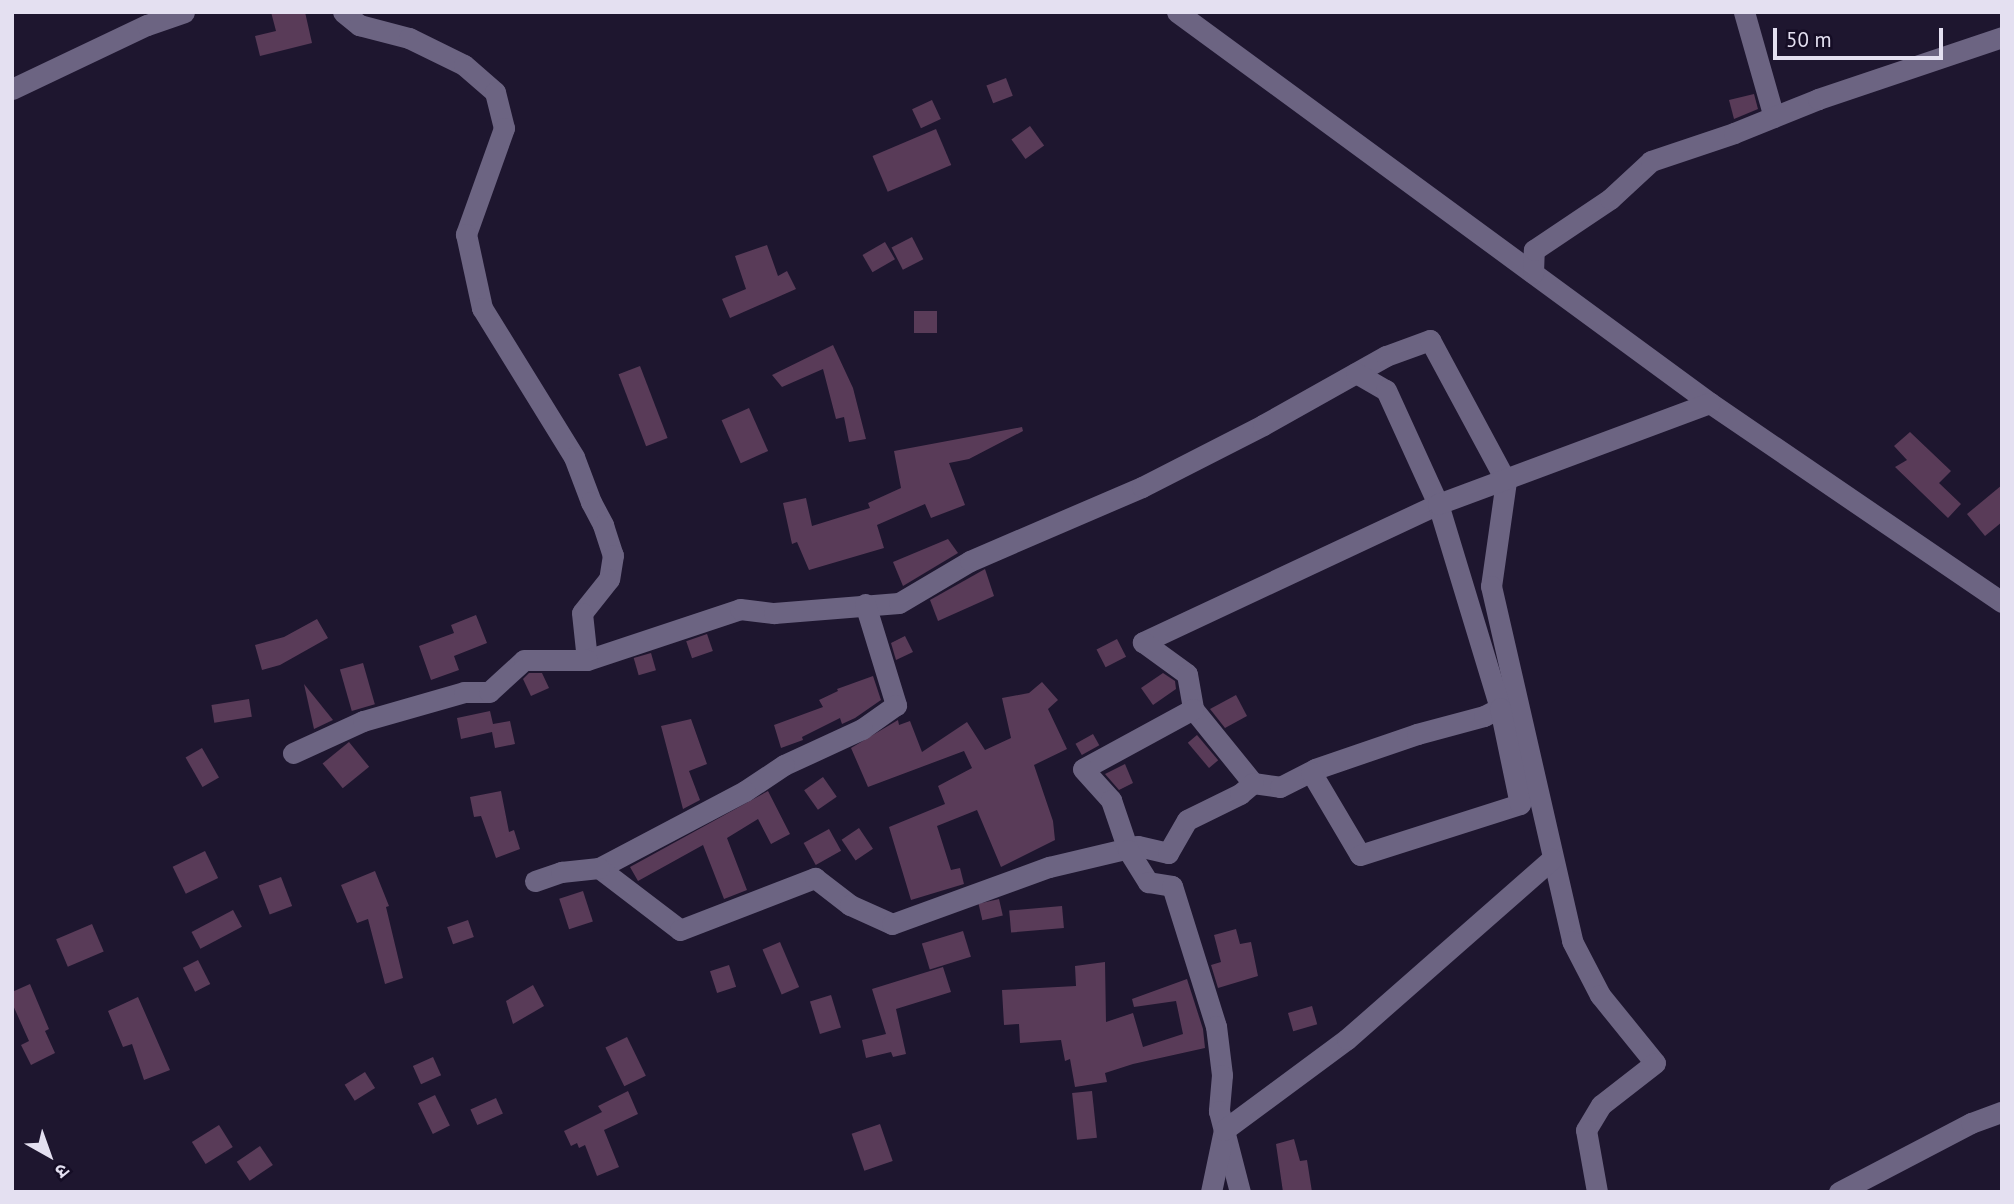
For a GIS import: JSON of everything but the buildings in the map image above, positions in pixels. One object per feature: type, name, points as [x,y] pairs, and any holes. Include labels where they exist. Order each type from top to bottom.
[{"type":"street","points":[[12,89],[147,25],[184,12]]},
{"type":"street","points":[[343,12],[359,25],[409,38],[464,65],[495,92],[504,128],[466,234],[481,308],[574,457],[591,502],[603,524],[613,555],[609,579],[582,613],[587,660]]},
{"type":"street","points":[[1177,12],[1710,403],[2002,602]]},
{"type":"street","points":[[1744,12],[1774,117]]},
{"type":"street","points":[[1534,274],[1534,250],[1610,199],[1651,161],[1818,99],[2002,37]]},
{"type":"street","points":[[293,753],[363,721],[464,692],[489,692],[524,660],[587,660],[740,609],[774,613],[899,603],[970,561],[1142,487],[1386,356],[1430,340],[1506,481],[1491,586],[1572,941],[1600,995],[1656,1063],[1601,1105],[1586,1130],[1597,1192]]},
{"type":"street","points":[[1311,772],[1360,855],[1520,804],[1500,708],[1438,504],[1386,390],[1356,373]]},
{"type":"street","points":[[1500,708],[1484,716],[1418,733],[1311,772],[1280,787],[1253,783],[1193,709],[1187,674],[1143,642],[1438,504],[1506,481],[1710,403]]},
{"type":"street","points":[[536,881],[561,872],[599,868],[745,791],[784,765],[862,729],[897,705],[864,604]]},
{"type":"street","points":[[1193,709],[1083,769],[1111,800],[1128,850],[1148,882],[1172,886],[1216,1026],[1222,1075],[1219,1111],[1240,1192]]},
{"type":"street","points":[[599,868],[680,930],[815,878],[850,905],[892,924],[1049,867],[1138,846],[1168,853],[1187,820],[1240,794],[1253,783]]},
{"type":"street","points":[[1211,1192],[1224,1130],[1347,1039],[1552,859]]},
{"type":"street","points":[[1839,1192],[1971,1123],[2002,1112]]}]
